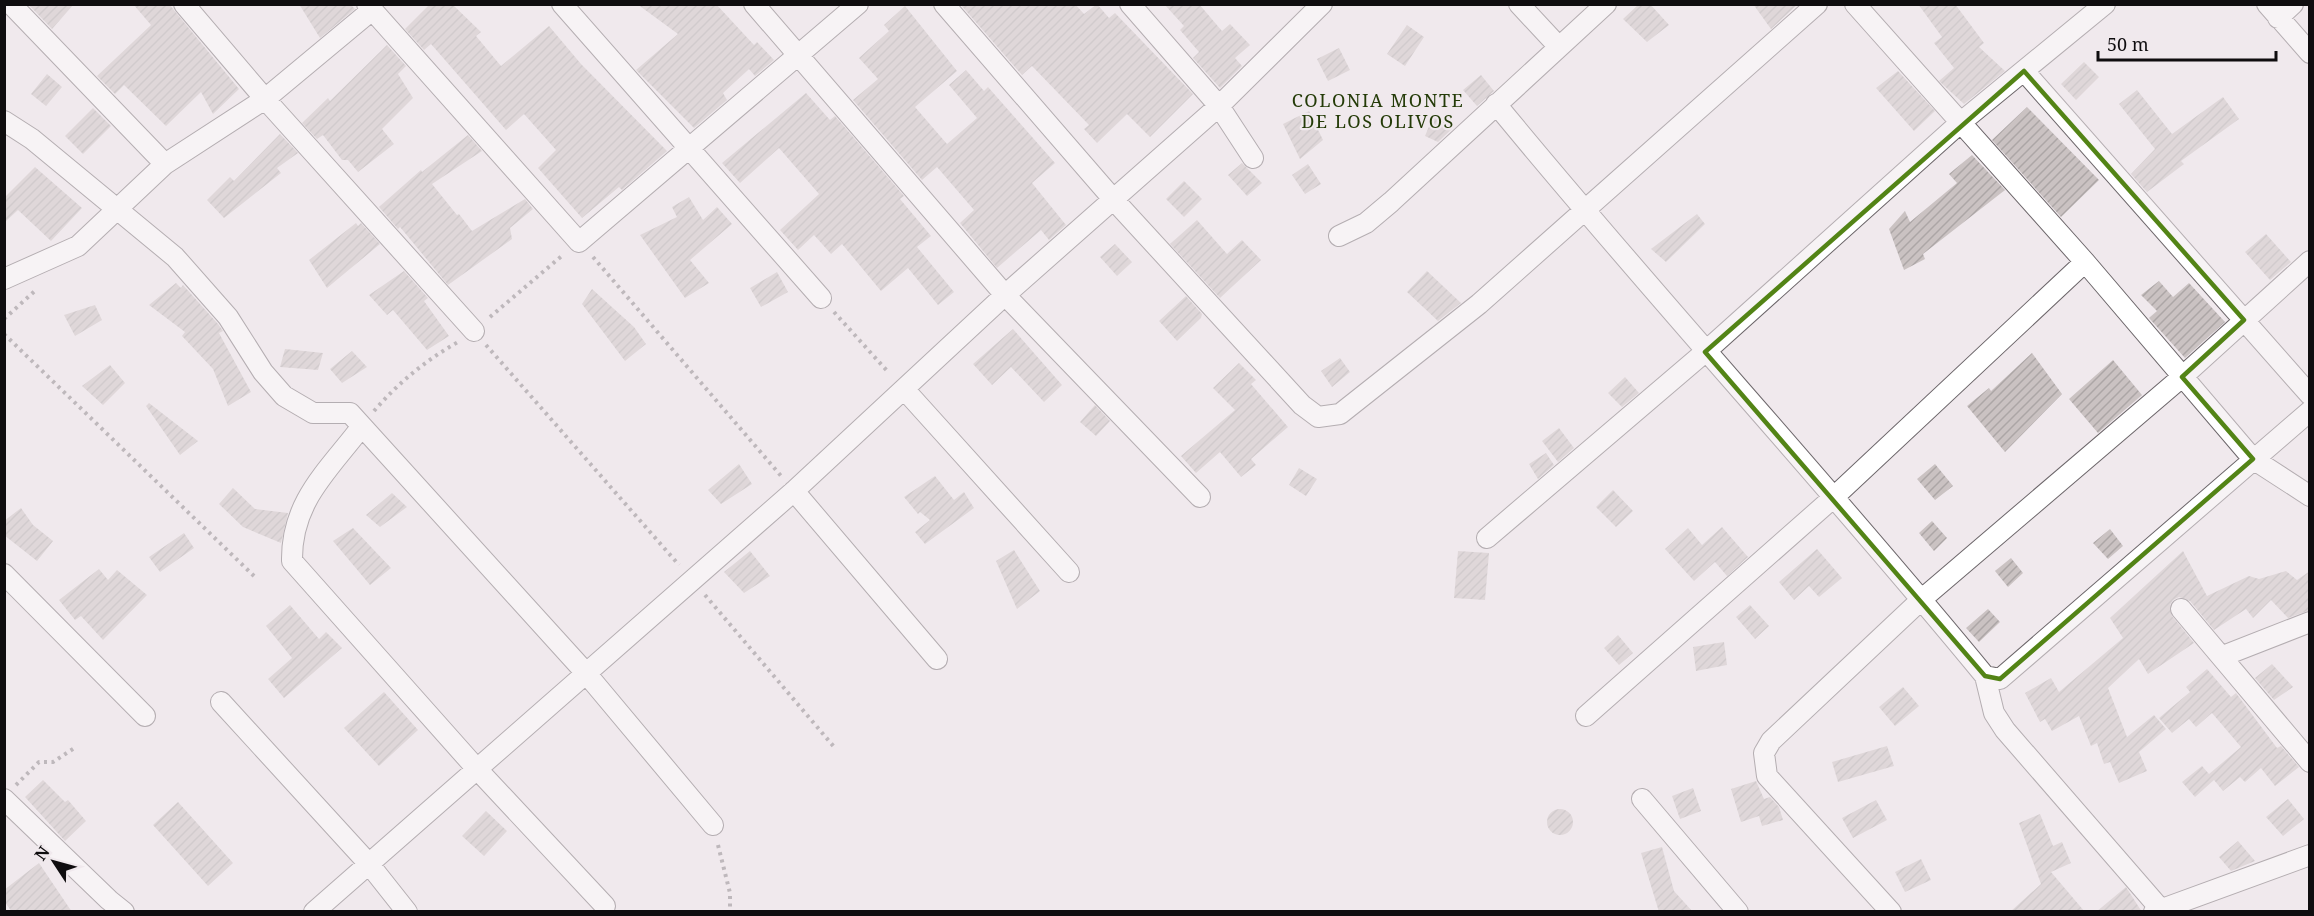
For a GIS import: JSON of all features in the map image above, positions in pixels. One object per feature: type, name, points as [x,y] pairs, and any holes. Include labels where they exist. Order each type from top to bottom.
[{"type":"street","points":[[11,4],[165,164]]},
{"type":"street","points":[[184,4],[265,99],[474,331]]},
{"type":"street","points":[[562,4],[687,149],[821,298]]},
{"type":"street","points":[[754,4],[1005,296],[1200,497]]},
{"type":"street","points":[[4,279],[78,246],[165,164],[265,99],[369,7],[579,242],[858,4]]},
{"type":"street","points":[[944,4],[1113,199],[1302,405],[1318,417],[1340,414],[1479,304],[1817,4]]},
{"type":"street","points":[[1130,4],[1219,106],[1254,158]]},
{"type":"street","points":[[314,912],[691,578],[794,490],[1005,296],[1219,106],[1322,4]]},
{"type":"street","points":[[1519,4],[1559,47]]},
{"type":"street","points":[[1339,236],[1366,223],[1606,4]]},
{"type":"street","points":[[1855,4],[2085,261],[2253,459],[2310,496]]},
{"type":"street","points":[[1487,538],[1705,352],[1960,123],[2105,4]]},
{"type":"street","points":[[2293,4],[2272,11],[2310,52]]},
{"type":"street","points":[[2024,71],[2310,395]]},
{"type":"street","points":[[1496,104],[1584,212],[1922,599],[1985,676],[1994,713],[2005,730],[2159,911],[2310,855]]},
{"type":"street","points":[[4,121],[32,139],[115,210],[147,232],[228,317],[263,372],[284,396],[313,413],[350,413],[585,672],[712,825]]},
{"type":"street","points":[[1586,716],[1834,497],[2085,261]]},
{"type":"street","points":[[1891,912],[1767,776],[1764,753],[1771,741],[1922,599],[2182,377],[2310,261]]},
{"type":"street","points":[[904,389],[1069,572]]},
{"type":"street","points":[[1985,676],[2000,678],[2310,411]]},
{"type":"street","points":[[362,426],[312,487],[295,524],[292,561],[476,768],[605,906]]},
{"type":"street","points":[[794,490],[937,659]]},
{"type":"street","points":[[4,574],[146,716]]},
{"type":"street","points":[[2181,609],[2223,656],[2310,762]]},
{"type":"street","points":[[2223,656],[2310,622]]},
{"type":"street","points":[[221,702],[369,864],[407,912]]},
{"type":"street","points":[[5,799],[124,912]]},
{"type":"street","points":[[1642,799],[1738,912]]},
{"type":"path","points":[[362,426],[406,378],[437,353],[474,331],[579,242],[794,490]]},
{"type":"path","points":[[821,298],[904,389]]},
{"type":"path","points":[[474,331],[691,578],[834,748]]},
{"type":"path","points":[[4,334],[255,577]]},
{"type":"path","points":[[5,799],[31,767],[39,762],[53,762],[76,747]]},
{"type":"path","points":[[712,825],[730,893],[730,912]]},
{"type":"highlighted area","points":[[2024,71],[2244,320],[2182,377],[2253,459],[2000,679],[1985,676],[1705,352]]},
{"type":"building","points":[[28,4],[74,4],[52,29]]},
{"type":"building","points":[[133,4],[169,4],[239,89],[213,114],[201,92],[166,126],[124,85],[115,94],[97,76],[151,25]]},
{"type":"building","points":[[299,4],[350,4],[355,9],[320,38]]},
{"type":"building","points":[[430,4],[452,4],[481,32],[476,36],[501,66],[549,26],[581,64],[667,151],[622,190],[619,187],[582,218],[538,168],[556,150],[524,114],[506,130],[431,44],[424,50],[405,29]]},
{"type":"building","points":[[637,4],[716,4],[754,45],[757,42],[774,60],[755,76],[749,69],[723,93],[727,100],[694,128],[636,70],[678,34]]},
{"type":"building","points":[[960,4],[1075,4],[1084,14],[1097,4],[1109,18],[1115,13],[1193,94],[1150,137],[1127,114],[1097,143],[1084,129],[1089,125],[1032,66],[1022,75]]},
{"type":"building","points":[[1164,4],[1199,4],[1222,31],[1230,24],[1250,45],[1235,58],[1242,66],[1220,88],[1193,58],[1199,52],[1180,30],[1184,26]]},
{"type":"building","points":[[1639,4],[1650,4],[1669,25],[1647,42],[1623,19]]},
{"type":"building","points":[[1753,4],[1798,4],[1771,29]]},
{"type":"building","points":[[1918,4],[1955,4],[1984,43],[1979,47],[2005,71],[1964,104],[1939,81],[1954,68],[1934,43],[1942,37]]},
{"type":"building","points":[[905,6],[957,71],[915,107],[947,144],[977,118],[949,85],[966,70],[984,91],[988,87],[1055,163],[1032,183],[1066,225],[1049,240],[1041,230],[997,268],[960,223],[974,210],[937,167],[922,180],[853,100],[878,79],[859,58],[889,31],[884,25]]},
{"type":"building","points":[[1407,25],[1424,37],[1405,66],[1387,54]]},
{"type":"building","points":[[387,45],[406,66],[398,74],[413,98],[382,129],[394,144],[358,172],[348,160],[342,160],[323,135],[317,139],[302,123],[328,98],[330,101]]},
{"type":"building","points":[[1339,48],[1350,70],[1328,81],[1317,59]]},
{"type":"building","points":[[2084,62],[2099,77],[2076,100],[2061,84]]},
{"type":"building","points":[[1898,71],[1935,111],[1914,131],[1876,88]]},
{"type":"building","points":[[47,74],[62,87],[46,106],[31,94]]},
{"type":"building","points":[[1481,75],[1494,91],[1477,106],[1463,90]]},
{"type":"building","points":[[2137,90],[2172,134],[2223,97],[2239,119],[2181,161],[2184,164],[2147,192],[2131,174],[2155,149],[2119,104]]},
{"type":"building","points":[[806,93],[830,120],[835,116],[904,196],[900,199],[931,236],[917,247],[954,292],[938,305],[908,268],[881,291],[842,244],[831,254],[814,235],[798,250],[780,230],[819,194],[779,148],[740,183],[722,163]]},
{"type":"building","points":[[2027,107],[2099,180],[2061,217],[1992,140]]},
{"type":"building","points":[[93,108],[111,126],[83,154],[65,136]]},
{"type":"building","points":[[1309,111],[1323,140],[1300,159],[1283,124]]},
{"type":"building","points":[[1433,117],[1454,127],[1438,142],[1425,136]]},
{"type":"building","points":[[280,134],[298,153],[277,168],[281,173],[224,218],[207,200],[230,177],[234,181]]},
{"type":"building","points":[[468,135],[482,151],[432,184],[457,215],[459,214],[472,231],[525,199],[533,209],[510,228],[512,239],[448,285],[400,227],[398,229],[379,207],[421,170],[422,172]]},
{"type":"building","points":[[1972,155],[2005,190],[1923,254],[1925,259],[1904,270],[1889,229],[1905,211],[1910,222],[1957,183],[1949,174]]},
{"type":"building","points":[[1242,163],[1262,183],[1247,196],[1228,175]]},
{"type":"building","points":[[1308,164],[1321,184],[1305,194],[1292,175]]},
{"type":"building","points":[[35,167],[82,208],[51,241],[18,210],[4,223],[4,198]]},
{"type":"building","points":[[1184,181],[1202,199],[1184,217],[1166,199]]},
{"type":"building","points":[[689,197],[703,220],[717,207],[732,224],[690,260],[709,283],[685,298],[640,235],[677,217],[672,207]]},
{"type":"building","points":[[1697,214],[1705,224],[1666,262],[1651,249]]},
{"type":"building","points":[[1197,220],[1227,254],[1242,240],[1261,260],[1220,298],[1170,244]]},
{"type":"building","points":[[356,223],[358,226],[361,223],[380,244],[327,288],[309,260]]},
{"type":"building","points":[[2266,234],[2291,262],[2270,280],[2245,252]]},
{"type":"building","points":[[1115,244],[1132,262],[1117,276],[1100,257]]},
{"type":"building","points":[[404,271],[428,298],[424,301],[449,336],[427,350],[393,310],[387,315],[369,295]]},
{"type":"building","points":[[1427,271],[1461,303],[1438,321],[1407,292]]},
{"type":"building","points":[[777,272],[788,292],[761,307],[750,288]]},
{"type":"building","points":[[2159,281],[2173,297],[2189,283],[2225,322],[2185,358],[2149,318],[2157,311],[2141,295]]},
{"type":"building","points":[[176,283],[181,288],[183,285],[223,331],[219,333],[251,392],[228,406],[213,369],[182,336],[185,332],[149,305]]},
{"type":"building","points":[[592,289],[634,327],[646,344],[625,361],[582,304]]},
{"type":"building","points":[[1186,296],[1202,314],[1201,318],[1177,341],[1159,321]]},
{"type":"building","points":[[95,305],[102,320],[75,336],[64,315]]},
{"type":"building","points":[[1013,329],[1062,385],[1044,402],[1011,367],[992,385],[973,364]]},
{"type":"building","points":[[285,349],[323,353],[318,370],[280,367]]},
{"type":"building","points":[[352,351],[367,367],[342,383],[330,369]]},
{"type":"building","points":[[2032,353],[2062,394],[2005,452],[1967,406],[1989,388],[1991,391]]},
{"type":"building","points":[[1340,358],[1350,372],[1332,387],[1321,371]]},
{"type":"building","points":[[2113,360],[2142,395],[2098,433],[2069,399]]},
{"type":"building","points":[[1239,363],[1256,380],[1251,384],[1288,427],[1251,459],[1256,465],[1241,477],[1220,452],[1196,473],[1181,456],[1235,410],[1213,388]]},
{"type":"building","points":[[110,365],[125,383],[103,405],[82,386]]},
{"type":"building","points":[[1625,377],[1639,393],[1622,407],[1608,393]]},
{"type":"building","points":[[149,403],[198,441],[180,455],[146,406]]},
{"type":"building","points":[[1095,405],[1110,421],[1096,436],[1080,422]]},
{"type":"building","points":[[1559,428],[1574,448],[1558,462],[1542,441]]},
{"type":"building","points":[[1546,453],[1554,465],[1538,479],[1529,464]]},
{"type":"building","points":[[739,464],[752,484],[721,504],[708,490]]},
{"type":"building","points":[[1935,464],[1953,486],[1935,500],[1917,479]]},
{"type":"building","points":[[1299,468],[1317,479],[1306,496],[1289,485]]},
{"type":"building","points":[[935,476],[954,500],[964,492],[974,508],[925,544],[915,532],[930,520],[920,512],[918,514],[904,497]]},
{"type":"building","points":[[233,488],[255,509],[288,513],[281,543],[243,527],[219,504]]},
{"type":"building","points":[[1613,490],[1633,511],[1616,527],[1596,507]]},
{"type":"building","points":[[392,493],[407,507],[380,527],[366,515]]},
{"type":"building","points":[[21,508],[33,525],[53,541],[37,561],[4,535],[4,521]]},
{"type":"building","points":[[1932,521],[1947,538],[1934,551],[1919,533]]},
{"type":"building","points":[[1722,527],[1748,557],[1727,576],[1715,562],[1694,581],[1665,549],[1688,528],[1702,545]]},
{"type":"building","points":[[353,528],[391,568],[370,585],[333,541]]},
{"type":"building","points":[[2110,529],[2123,546],[2108,559],[2093,543]]},
{"type":"building","points":[[184,533],[194,548],[160,572],[149,557]]},
{"type":"building","points":[[1817,549],[1842,578],[1819,597],[1809,586],[1794,600],[1779,582]]},
{"type":"building","points":[[1014,550],[1040,591],[1017,609],[996,561]]},
{"type":"building","points":[[750,551],[770,576],[744,593],[724,572]]},
{"type":"building","points":[[1458,551],[1489,553],[1485,600],[1454,598]]},
{"type":"building","points":[[2183,551],[2207,596],[2249,576],[2259,579],[2286,571],[2297,580],[2310,571],[2310,610],[2288,618],[2271,600],[2253,618],[2246,609],[2214,630],[2190,601],[2179,597],[2173,600],[2170,605],[2172,616],[2194,643],[2148,674],[2139,659],[2108,688],[2127,737],[2154,715],[2166,729],[2139,752],[2147,771],[2119,783],[2110,762],[2104,764],[2097,743],[2091,746],[2079,716],[2052,731],[2045,719],[2040,722],[2025,693],[2051,678],[2059,692],[2123,638],[2110,618]]},
{"type":"building","points":[[2011,558],[2023,573],[2008,587],[1995,571]]},
{"type":"building","points":[[99,569],[108,580],[117,570],[147,595],[103,640],[81,616],[75,620],[59,600]]},
{"type":"building","points":[[290,605],[319,639],[326,632],[342,648],[284,698],[268,679],[292,658],[266,626]]},
{"type":"building","points":[[1750,605],[1769,626],[1755,639],[1736,617]]},
{"type":"building","points":[[1988,609],[2000,622],[1979,642],[1966,628]]},
{"type":"building","points":[[1618,635],[1633,653],[1619,665],[1604,648]]},
{"type":"building","points":[[1724,642],[1727,665],[1696,671],[1693,647]]},
{"type":"building","points":[[2272,664],[2293,687],[2274,700],[2255,678]]},
{"type":"building","points":[[2207,669],[2231,697],[2236,693],[2277,748],[2281,746],[2299,767],[2275,786],[2261,768],[2245,782],[2240,777],[2223,791],[2214,780],[2195,797],[2182,782],[2202,766],[2209,774],[2241,747],[2212,713],[2196,727],[2189,719],[2172,733],[2159,718],[2190,692],[2186,687]]},
{"type":"building","points":[[1903,687],[1919,706],[1895,726],[1879,707]]},
{"type":"building","points":[[384,692],[418,730],[379,766],[344,728]]},
{"type":"building","points":[[1887,746],[1894,766],[1838,782],[1832,762]]},
{"type":"building","points":[[43,780],[65,802],[68,800],[86,821],[65,841],[25,797]]},
{"type":"building","points":[[1756,781],[1764,799],[1770,797],[1779,807],[1783,820],[1762,826],[1759,816],[1741,822],[1731,789]]},
{"type":"building","points":[[1693,788],[1701,811],[1680,819],[1672,796]]},
{"type":"building","points":[[2288,799],[2304,819],[2283,836],[2266,817]]},
{"type":"building","points":[[1876,800],[1887,820],[1853,838],[1842,818]]},
{"type":"building","points":[[178,802],[233,863],[208,886],[153,825]]},
{"type":"building","points":[[1560,809],[1569,813],[1573,822],[1569,831],[1560,835],[1551,831],[1547,822],[1551,813]]},
{"type":"building","points":[[486,811],[507,831],[484,856],[462,836]]},
{"type":"building","points":[[2040,814],[2053,846],[2062,842],[2071,863],[2051,872],[2085,912],[2010,912],[2041,884],[2019,823]]},
{"type":"building","points":[[2238,841],[2255,861],[2231,871],[2219,857]]},
{"type":"building","points":[[1662,847],[1674,891],[1693,912],[1659,912],[1641,853]]},
{"type":"building","points":[[1921,859],[1931,880],[1905,892],[1895,872]]},
{"type":"building","points":[[39,863],[72,912],[12,912],[4,901],[4,890]]},
{"type":"building","points":[[2126,887],[2142,912],[2096,912]]},
{"type":"district","name":"COLONIA MONTE DE LOS OLIVOS","points":[[1378,110]]}]
